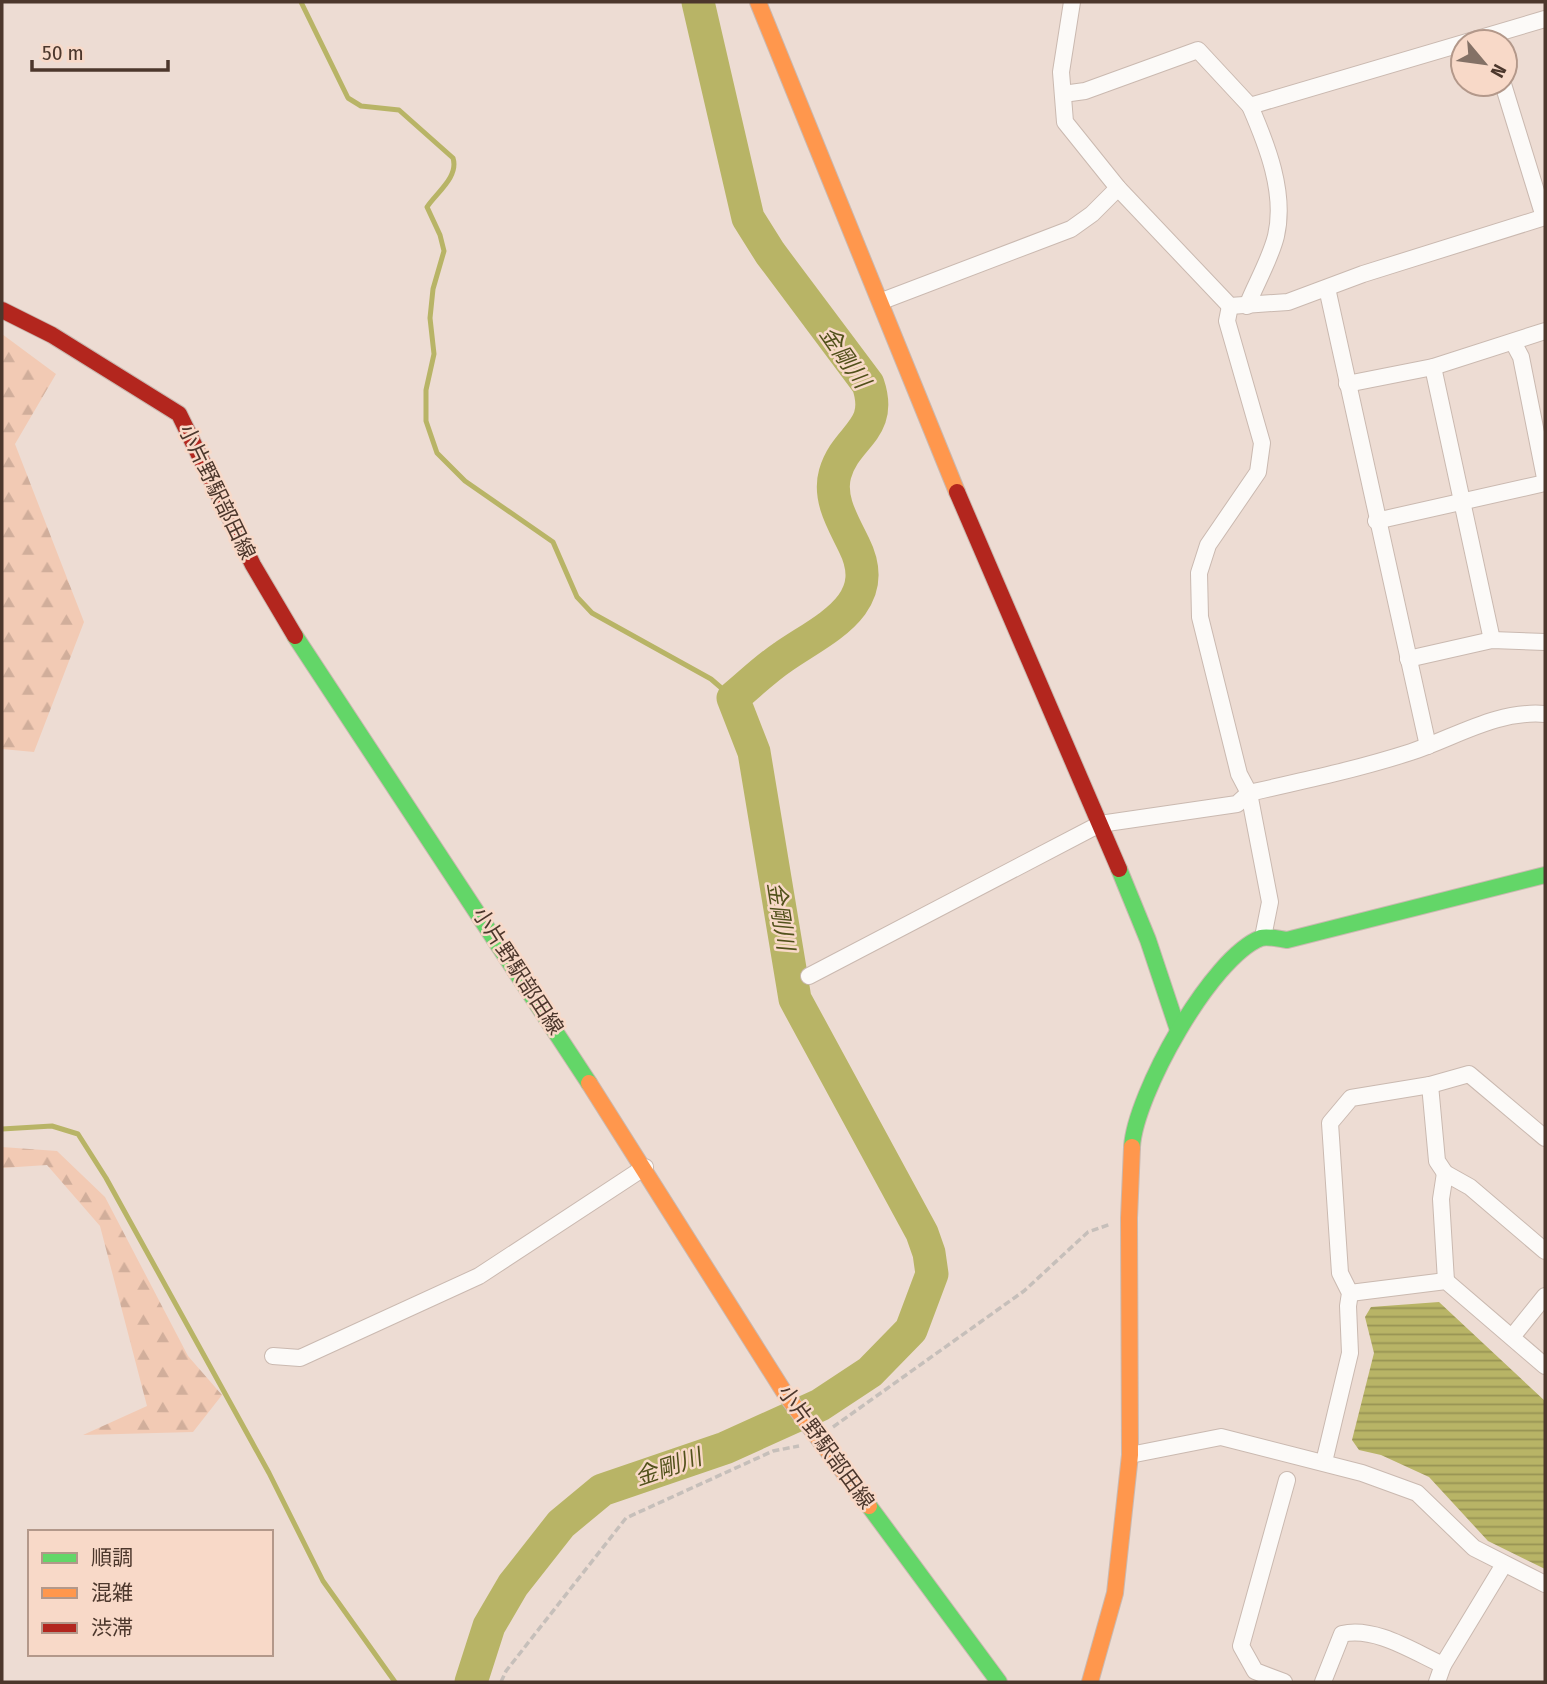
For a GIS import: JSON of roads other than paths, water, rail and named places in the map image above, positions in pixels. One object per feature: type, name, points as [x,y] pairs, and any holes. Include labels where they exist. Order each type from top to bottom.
[{"type":"street","points":[[758,2],[982,554],[1148,940],[1178,1030]]},
{"type":"street","points":[[1072,2],[1061,72],[1065,122],[1118,188],[1230,306],[1288,302],[1545,217],[1507,98]]},
{"type":"street","points":[[1250,106],[1545,19]]},
{"type":"street","points":[[1063,94],[1085,91],[1198,50],[1250,106],[1263,136],[1278,205],[1275,237],[1247,306]]},
{"type":"street","points":[[881,301],[1071,229],[1092,214],[1118,188]]},
{"type":"street","points":[[1327,288],[1376,521],[1428,746]]},
{"type":"street","points":[[1230,306],[1227,321],[1262,443],[1258,472],[1208,545],[1199,573],[1200,617],[1239,774],[1249,793],[1270,902],[1263,937]]},
{"type":"street","name":"小片野駅部田線","points":[[2,310],[52,335],[179,414],[253,565],[293,631],[416,814],[645,1167],[786,1395],[999,1682]]},
{"type":"street","points":[[1347,384],[1433,367],[1545,331]]},
{"type":"street","points":[[1513,342],[1521,357],[1545,478]]},
{"type":"street","points":[[1433,367],[1492,640]]},
{"type":"street","points":[[1376,521],[1545,483]]},
{"type":"street","points":[[1408,659],[1492,640],[1545,642]]},
{"type":"street","points":[[809,976],[1100,824],[1237,804],[1249,793],[1317,778],[1428,746],[1486,722],[1528,712],[1545,714]]},
{"type":"street","points":[[1090,1682],[1115,1593],[1130,1455],[1129,1218],[1133,1137],[1149,1086],[1178,1030],[1237,952],[1263,937],[1287,940],[1545,876]]},
{"type":"street","points":[[1324,1462],[1350,1353],[1350,1293],[1340,1273],[1330,1124],[1351,1098],[1430,1085],[1469,1074],[1545,1138]]},
{"type":"street","points":[[1430,1085],[1437,1161],[1445,1173],[1470,1187],[1545,1251]]},
{"type":"street","points":[[273,1356],[300,1358],[479,1276],[645,1167]]},
{"type":"street","points":[[1445,1173],[1441,1199],[1446,1281],[1545,1366]]},
{"type":"street","points":[[1350,1293],[1446,1281]]},
{"type":"street","points":[[1512,1337],[1545,1296]]},
{"type":"street","points":[[1130,1455],[1221,1437],[1324,1462],[1417,1493],[1474,1548],[1503,1566],[1545,1584]]},
{"type":"street","points":[[1284,1682],[1255,1671],[1241,1646],[1287,1480]]},
{"type":"street","points":[[1437,1682],[1443,1665],[1503,1566]]},
{"type":"street","points":[[1323,1682],[1342,1634],[1356,1631],[1392,1642],[1443,1665]]},
{"type":"waterway","points":[[301,2],[348,98],[361,106],[399,110],[453,158],[450,178],[427,207],[444,251],[433,289],[430,318],[434,354],[426,390],[426,421],[437,453],[465,481],[553,542],[577,597],[592,613],[711,679],[733,698]]},
{"type":"waterway","name":"金剛川","points":[[471,1682],[489,1626],[513,1585],[561,1524],[602,1490],[725,1448],[820,1405],[870,1372],[911,1330],[932,1274],[922,1233],[795,999],[754,752],[733,698],[776,662],[831,625],[845,613],[855,599],[861,584],[861,566],[838,511],[833,483],[840,461],[867,423],[872,400],[868,384],[770,253],[748,218],[698,2]]},
{"type":"waterway","points":[[2,1129],[52,1126],[78,1134],[106,1178],[269,1473],[323,1581],[395,1682]]}]
